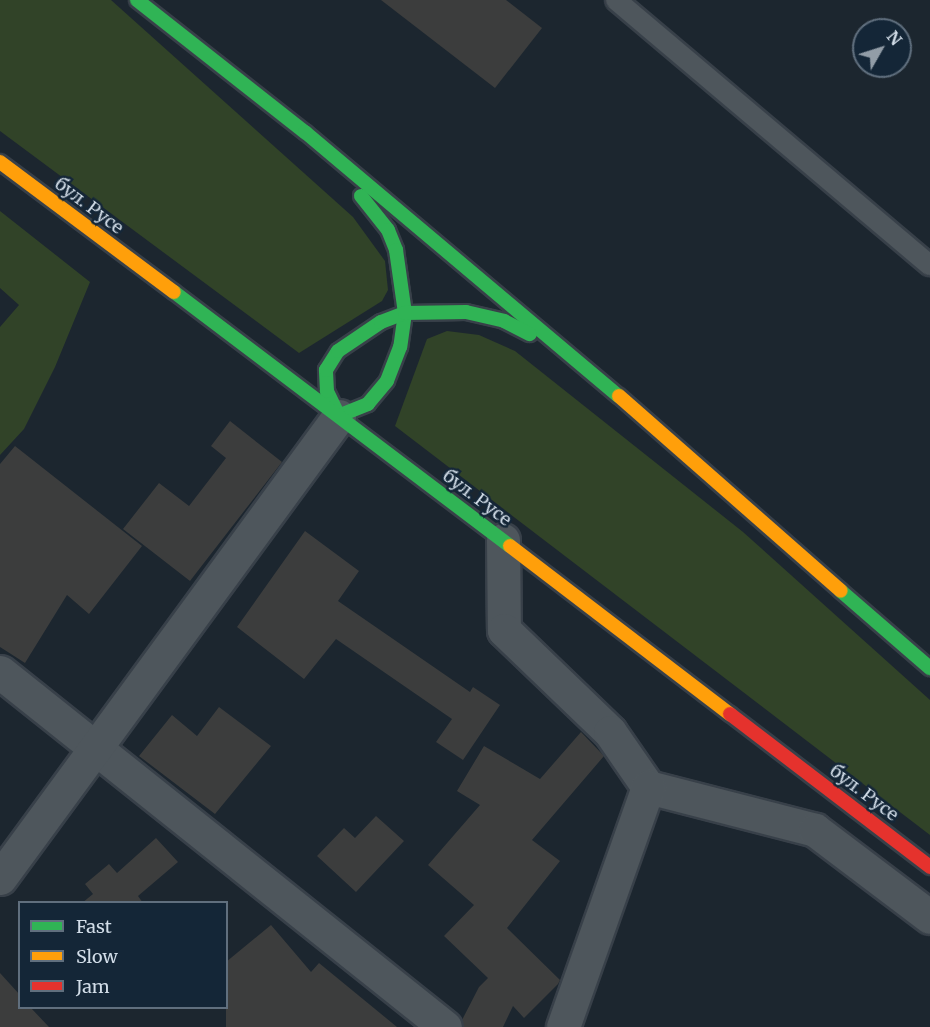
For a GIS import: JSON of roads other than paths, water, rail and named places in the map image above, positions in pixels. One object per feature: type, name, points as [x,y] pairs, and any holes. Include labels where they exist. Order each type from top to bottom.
[{"type":"main road","points":[[137,0],[305,132],[604,382],[930,668]]},
{"type":"main road","points":[[305,132],[388,230],[400,267],[405,313],[400,347],[387,381],[368,404],[339,416],[331,403],[325,381],[330,361],[360,334],[381,322],[405,313],[466,312],[504,321],[520,328],[604,382]]},
{"type":"main road","name":"бул. Русе","points":[[0,162],[503,540],[930,867]]},
{"type":"street","points":[[0,879],[97,750],[339,416]]},
{"type":"street","points":[[503,540],[504,630],[610,732],[648,786],[815,830],[930,917]]},
{"type":"street","points":[[0,672],[445,1027]]},
{"type":"street","points":[[563,1027],[648,786]]},
{"type":"lane","points":[[616,0],[930,265]]}]
